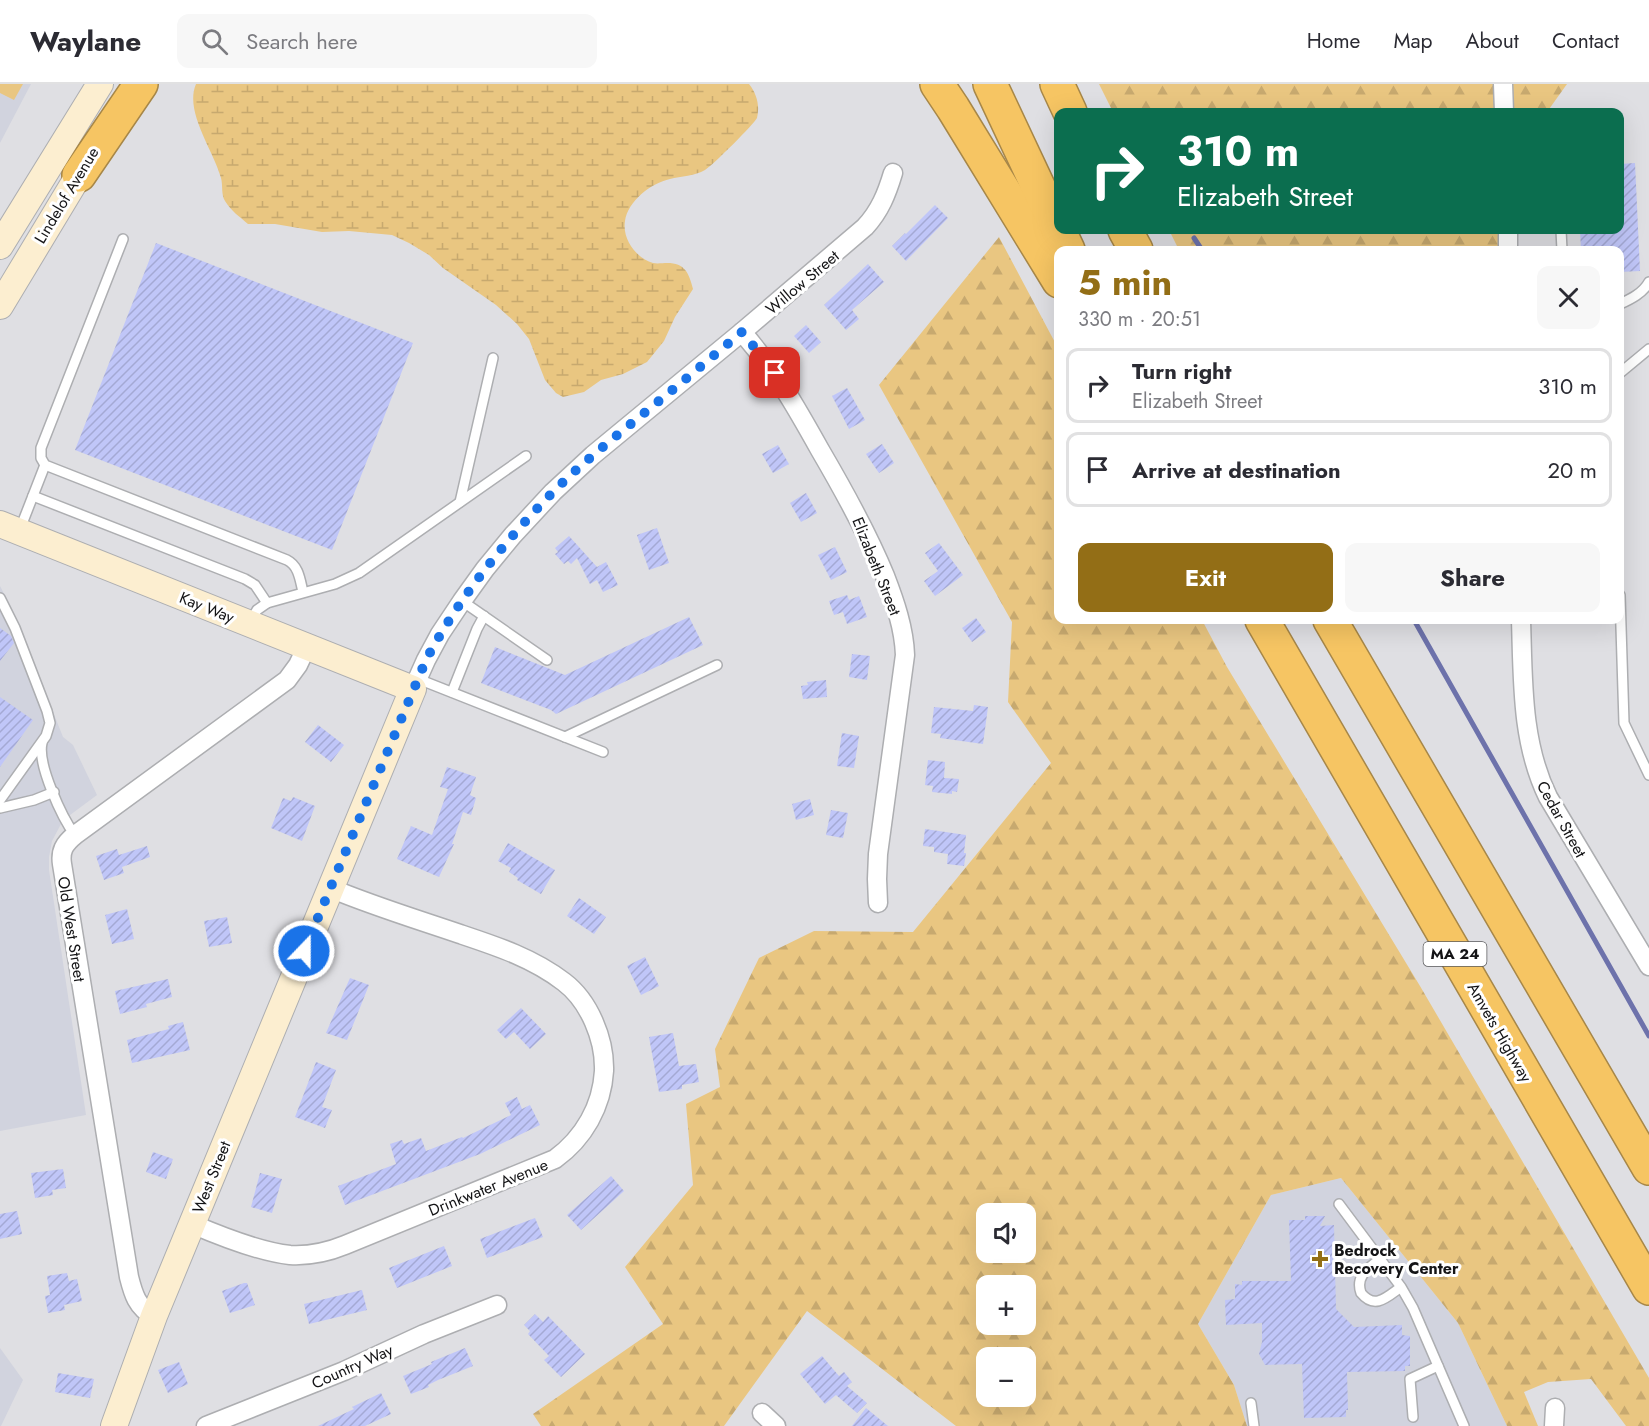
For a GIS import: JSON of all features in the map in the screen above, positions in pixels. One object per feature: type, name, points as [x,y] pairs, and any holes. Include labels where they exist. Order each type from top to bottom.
[{"type":"highway","points":[[79,175],[141,84]]},
{"type":"highway","points":[[937,84],[1054,273]]},
{"type":"highway","points":[[990,84],[1054,220]]},
{"type":"highway","points":[[1059,84],[1069,108]]},
{"type":"highway","name":"Amvets Highway","points":[[1264,624],[1649,1288]]},
{"type":"highway","points":[[1332,624],[1649,1168]]},
{"type":"street","name":"Lindelof Avenue","points":[[0,246],[100,84]]},
{"type":"street","name":"Lindelof Avenue","points":[[0,306],[131,84]]},
{"type":"street","points":[[1503,84],[1504,108]]},
{"type":"street","name":"Willow Street","points":[[313,930],[416,684],[440,634],[462,601],[506,544],[553,492],[593,455],[865,227],[879,209],[888,191],[893,173]]},
{"type":"street","name":"Elizabeth Street","points":[[742,332],[775,373],[847,496],[879,562],[902,628],[905,656],[878,854],[878,903]]},
{"type":"street","name":"Kay Way","points":[[9,528],[249,624],[416,684]]},
{"type":"street","name":"Cedar Street","points":[[1521,624],[1525,712],[1530,749],[1538,775],[1548,797],[1649,966]]},
{"type":"street","name":"Old West Street","points":[[154,1316],[140,1306],[131,1286],[61,859],[63,848],[75,835],[282,683],[295,671],[307,646]]},
{"type":"street","name":"Drinkwater Avenue","points":[[192,1224],[228,1238],[282,1254],[303,1255],[336,1248],[555,1160],[571,1146],[596,1109],[603,1086],[604,1062],[600,1039],[587,1009],[565,983],[543,968],[505,950],[330,888]]},
{"type":"street","name":"West Street","points":[[114,1426],[154,1316],[313,930]]},
{"type":"street","name":"Country Way","points":[[206,1426],[344,1371],[424,1334],[497,1305]]},
{"type":"street","points":[[762,1413],[776,1426]]},
{"type":"lane","points":[[123,239],[40,448],[41,458],[45,465],[291,562],[296,569],[303,592]]},
{"type":"lane","points":[[1624,302],[1646,287],[1649,282]]},
{"type":"lane","points":[[1624,370],[1649,350]]},
{"type":"lane","points":[[460,502],[493,358]]},
{"type":"lane","points":[[249,624],[258,610],[267,603],[351,578],[526,456]]},
{"type":"lane","points":[[9,528],[33,496],[45,465]]},
{"type":"lane","points":[[33,496],[245,579],[255,585],[267,603]]},
{"type":"lane","points":[[0,598],[15,628],[48,716],[49,729],[0,800]]},
{"type":"lane","points":[[462,601],[547,660]]},
{"type":"lane","points":[[452,692],[484,616]]},
{"type":"lane","points":[[1621,624],[1624,723],[1649,775]]},
{"type":"lane","points":[[565,737],[717,664]]},
{"type":"lane","points":[[416,684],[452,692],[603,752]]},
{"type":"lane","points":[[42,742],[42,761],[66,822],[75,835]]},
{"type":"lane","points":[[0,808],[28,802],[54,792]]},
{"type":"lane","points":[[1339,1204],[1401,1287],[1419,1320],[1464,1426]]},
{"type":"lane","points":[[1380,1259],[1361,1276],[1359,1281],[1361,1293],[1376,1302],[1401,1287]]},
{"type":"lane","points":[[1413,1417],[1410,1379],[1438,1366]]},
{"type":"lane","points":[[1251,1403],[1254,1426]]},
{"type":"shaded area","points":[[0,84],[31,84],[0,143]]},
{"type":"shaded area","points":[[0,586],[12,609],[63,737],[73,745],[97,795],[61,824],[52,841],[49,857],[49,870],[86,1115],[0,1131]]},
{"type":"shaded area","name":"Bedrock Recovery Center","points":[[1341,1178],[1458,1323],[1507,1426],[1247,1426],[1234,1385],[1198,1324],[1271,1195]]},
{"type":"shaded area","points":[[0,1348],[23,1380],[1,1426],[0,1426]]},
{"type":"green space","points":[[0,84],[23,84],[14,100],[0,93]]},
{"type":"green space","points":[[196,84],[749,84],[756,96],[758,109],[754,122],[709,167],[697,174],[655,184],[636,200],[627,214],[626,234],[636,252],[653,263],[673,263],[682,267],[688,274],[693,289],[675,317],[664,341],[647,362],[623,374],[601,380],[584,392],[563,397],[556,393],[545,380],[529,339],[517,324],[496,305],[443,268],[429,255],[409,243],[392,235],[349,231],[322,232],[275,224],[248,224],[230,208],[224,199],[222,181],[201,131],[194,107],[193,95]]},
{"type":"green space","points":[[1099,84],[1567,84],[1550,108],[1111,108]]},
{"type":"green space","points":[[1171,234],[1508,234],[1508,246],[1177,246]]},
{"type":"green space","points":[[999,237],[1054,341],[1054,624],[1204,624],[1227,667],[1420,986],[1649,1378],[1649,1426],[1626,1426],[1591,1379],[1548,1382],[1524,1392],[1538,1426],[1507,1426],[1458,1323],[1341,1178],[1271,1195],[1198,1324],[1234,1385],[1247,1426],[956,1426],[807,1311],[724,1426],[541,1426],[533,1414],[663,1324],[625,1267],[693,1185],[686,1104],[720,1087],[715,1049],[759,958],[814,931],[913,932],[1051,763],[1008,702],[1012,622],[879,385]]},
{"type":"building","points":[[1635,163],[1640,271],[1624,272],[1624,246],[1581,246],[1580,234],[1624,234],[1624,164]]},
{"type":"building","points":[[935,205],[948,218],[906,261],[892,246]]},
{"type":"building","points":[[156,243],[413,343],[332,550],[75,450]]},
{"type":"building","points":[[868,264],[884,282],[852,310],[859,319],[846,330],[824,305]]},
{"type":"building","points":[[806,325],[821,342],[809,353],[794,336]]},
{"type":"building","points":[[847,388],[865,420],[849,429],[832,396]]},
{"type":"building","points":[[882,444],[894,463],[879,473],[866,454]]},
{"type":"building","points":[[778,445],[789,464],[773,473],[762,454]]},
{"type":"building","points":[[806,493],[817,513],[801,522],[790,503]]},
{"type":"building","points":[[657,528],[669,563],[649,570],[637,535]]},
{"type":"building","points":[[569,536],[597,567],[606,562],[618,585],[603,592],[597,580],[590,584],[577,558],[571,564],[568,561],[564,564],[555,554],[558,552],[555,548]]},
{"type":"building","points":[[939,543],[963,575],[935,596],[924,581],[938,571],[925,553]]},
{"type":"building","points":[[835,547],[847,572],[831,580],[818,555]]},
{"type":"building","points":[[847,595],[849,600],[859,596],[867,617],[847,624],[843,612],[834,615],[829,601]]},
{"type":"building","points":[[689,617],[703,645],[556,714],[481,683],[495,647],[565,675]]},
{"type":"building","points":[[976,618],[986,632],[972,642],[962,628]]},
{"type":"building","points":[[0,628],[11,636],[14,643],[0,661]]},
{"type":"building","points":[[852,654],[870,656],[867,680],[849,677]]},
{"type":"building","points":[[826,680],[827,697],[803,699],[801,686],[808,685],[807,682]]},
{"type":"building","points":[[0,697],[33,720],[0,767]]},
{"type":"building","points":[[974,705],[988,707],[983,744],[940,738],[941,734],[931,733],[934,707],[973,711]]},
{"type":"building","points":[[318,725],[344,745],[331,762],[305,742]]},
{"type":"building","points":[[842,733],[859,736],[854,768],[837,766]]},
{"type":"building","points":[[928,760],[945,762],[944,778],[959,779],[957,792],[952,791],[952,794],[932,792],[933,786],[925,785]]},
{"type":"building","points":[[447,767],[476,777],[470,795],[476,798],[471,815],[463,812],[452,844],[454,844],[439,877],[397,859],[411,826],[432,835],[448,789],[440,787]]},
{"type":"building","points":[[293,797],[315,806],[302,841],[271,828],[283,798],[291,801]]},
{"type":"building","points":[[810,799],[814,815],[796,820],[792,804]]},
{"type":"building","points":[[831,810],[848,813],[843,838],[826,835]]},
{"type":"building","points":[[925,829],[966,835],[964,866],[947,864],[948,854],[934,852],[934,847],[923,846]]},
{"type":"building","points":[[508,843],[555,870],[541,894],[517,880],[518,878],[509,872],[511,868],[498,861]]},
{"type":"building","points":[[147,846],[150,857],[122,867],[124,873],[104,880],[96,856],[117,849],[119,855]]},
{"type":"building","points":[[579,898],[606,917],[594,934],[567,916]]},
{"type":"building","points":[[127,909],[134,939],[112,944],[105,915]]},
{"type":"building","points":[[227,917],[232,943],[209,947],[204,921]]},
{"type":"building","points":[[645,957],[659,986],[641,995],[627,966]]},
{"type":"building","points":[[350,978],[369,985],[347,1040],[326,1033]]},
{"type":"building","points":[[168,979],[172,997],[120,1014],[115,991]]},
{"type":"building","points":[[521,1008],[546,1034],[530,1049],[514,1032],[506,1039],[497,1030]]},
{"type":"building","points":[[183,1022],[190,1050],[132,1063],[127,1040],[169,1029],[168,1026]]},
{"type":"building","points":[[673,1033],[679,1066],[696,1064],[699,1082],[682,1085],[682,1089],[659,1092],[649,1037]]},
{"type":"building","points":[[316,1062],[336,1070],[322,1107],[332,1110],[325,1128],[295,1117]]},
{"type":"building","points":[[517,1097],[522,1109],[530,1105],[540,1125],[480,1154],[345,1205],[338,1186],[396,1164],[390,1144],[402,1140],[404,1144],[421,1138],[426,1151],[463,1138],[511,1115],[505,1103]]},
{"type":"building","points":[[153,1152],[173,1159],[166,1179],[146,1172]]},
{"type":"building","points":[[63,1169],[66,1188],[52,1190],[53,1195],[35,1198],[31,1173]]},
{"type":"building","points":[[260,1173],[282,1179],[272,1213],[251,1207]]},
{"type":"building","points":[[611,1176],[624,1191],[581,1230],[567,1215]]},
{"type":"building","points":[[17,1211],[22,1234],[0,1239],[0,1214]]},
{"type":"building","points":[[1305,1216],[1325,1216],[1320,1226],[1334,1225],[1336,1309],[1354,1327],[1402,1325],[1402,1335],[1410,1336],[1410,1366],[1405,1366],[1405,1371],[1347,1372],[1348,1410],[1346,1410],[1346,1417],[1304,1418],[1302,1364],[1265,1365],[1259,1354],[1262,1342],[1262,1323],[1226,1325],[1225,1300],[1235,1299],[1235,1284],[1242,1285],[1242,1281],[1291,1281],[1289,1220],[1305,1220]]},
{"type":"building","points":[[535,1218],[543,1237],[487,1258],[480,1239]]},
{"type":"building","points":[[444,1246],[452,1266],[397,1288],[389,1268]]},
{"type":"building","points":[[67,1273],[69,1281],[77,1279],[82,1301],[64,1305],[65,1310],[48,1313],[45,1296],[50,1295],[47,1276]]},
{"type":"building","points":[[247,1283],[255,1305],[230,1313],[222,1291]]},
{"type":"building","points":[[362,1290],[367,1310],[309,1324],[304,1304]]},
{"type":"building","points":[[535,1314],[543,1322],[548,1316],[585,1354],[561,1377],[544,1360],[549,1356],[528,1334],[530,1331],[524,1325]]},
{"type":"building","points":[[465,1348],[473,1366],[411,1394],[403,1376]]},
{"type":"building","points":[[822,1356],[839,1376],[844,1372],[852,1382],[847,1386],[867,1403],[857,1413],[836,1395],[825,1404],[800,1374]]},
{"type":"building","points":[[179,1362],[188,1384],[168,1393],[158,1370]]},
{"type":"building","points":[[58,1373],[94,1379],[90,1398],[55,1392]]},
{"type":"building","points":[[381,1393],[391,1414],[365,1426],[318,1426],[354,1409],[352,1407]]},
{"type":"building","points":[[866,1408],[888,1426],[852,1426]]},
{"type":"waterway","points":[[1194,238],[1199,246]]},
{"type":"waterway","points":[[1416,624],[1649,1036]]},
{"type":"place","name":"Bedrock Recovery Center","points":[[1320,1259]]},
{"type":"route","points":[[304,951],[426,660],[440,634],[485,569],[553,492],[580,467],[742,332],[775,373]]}]
